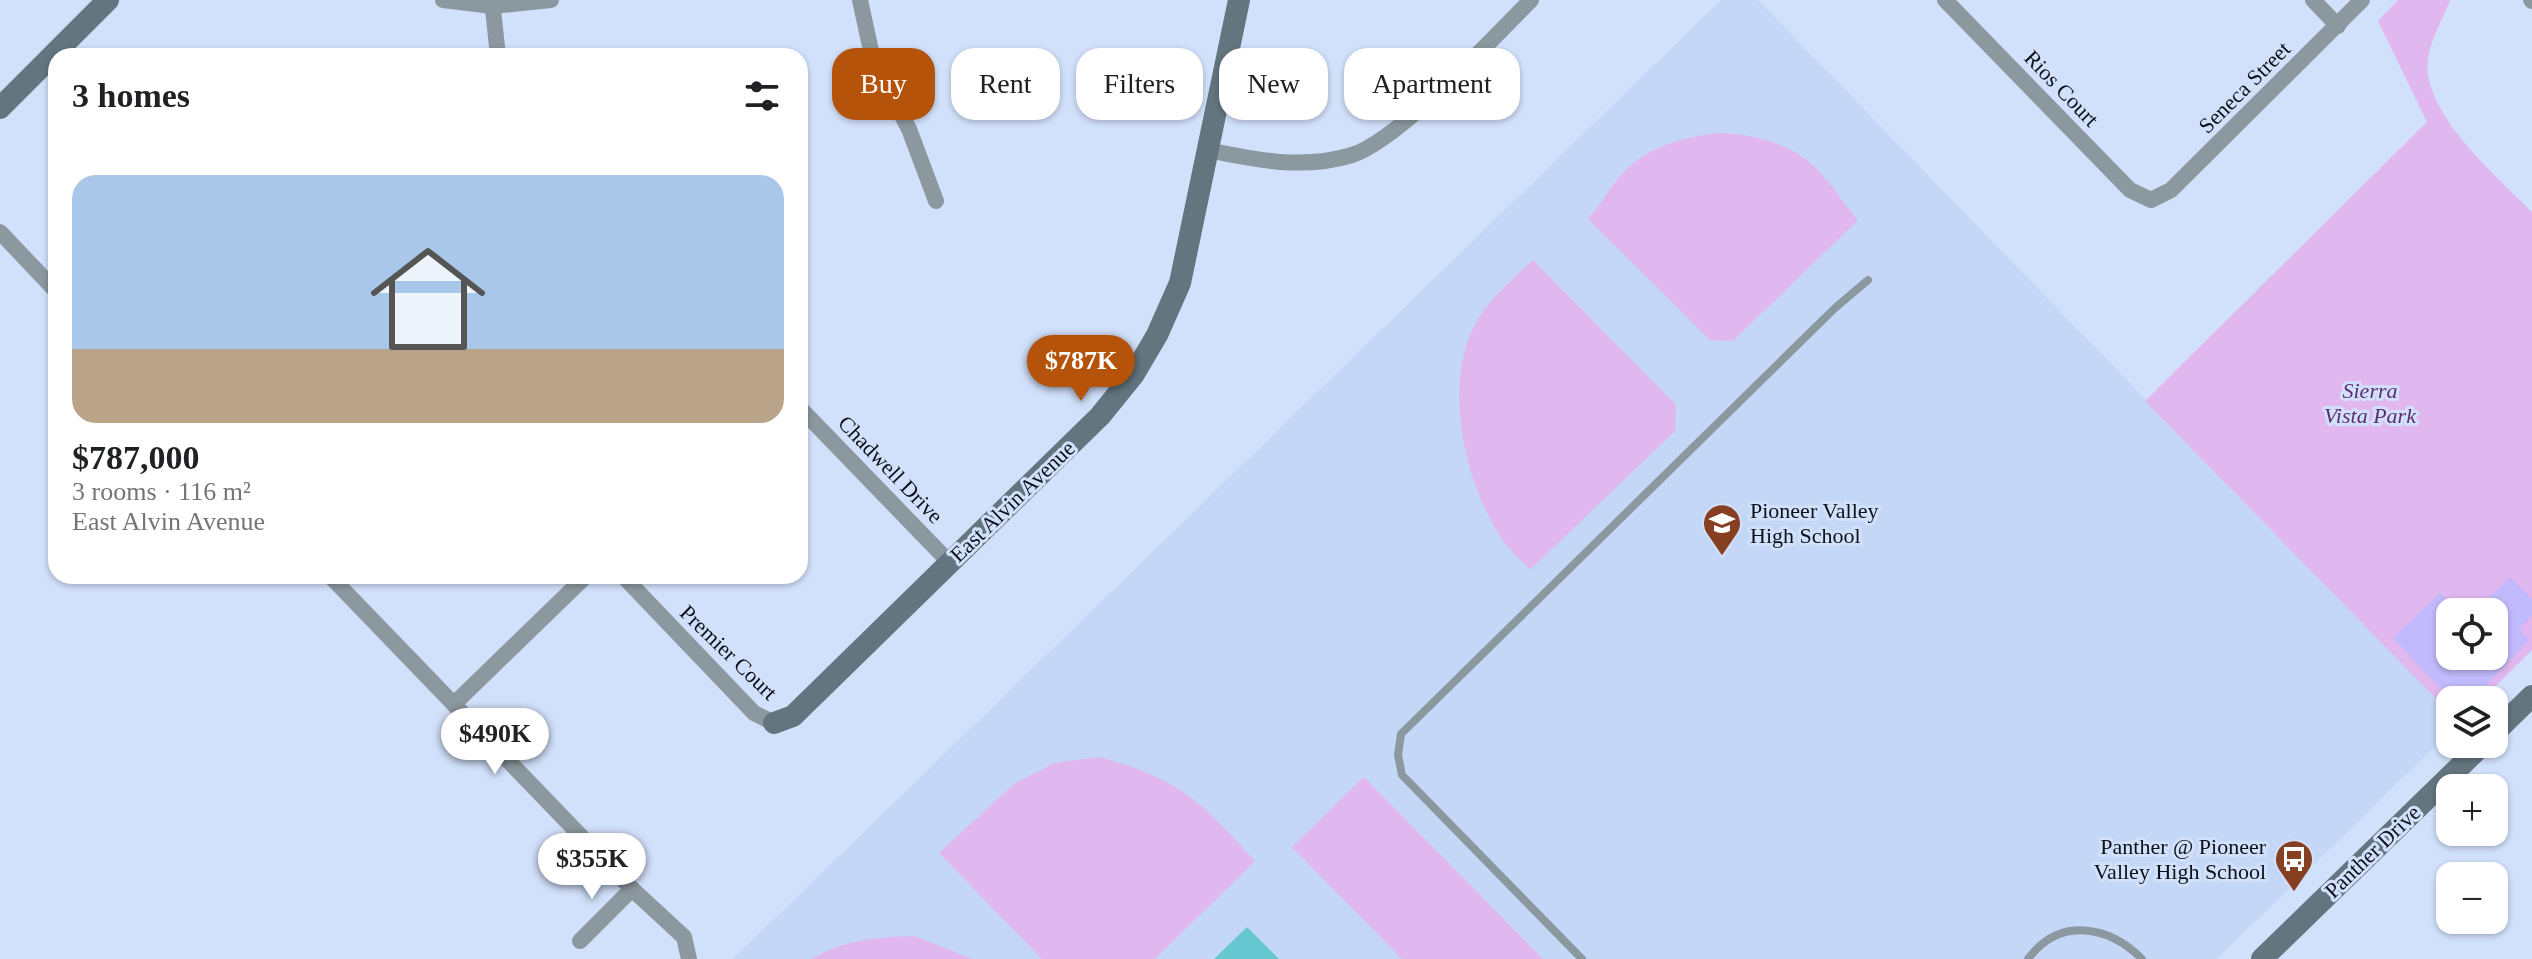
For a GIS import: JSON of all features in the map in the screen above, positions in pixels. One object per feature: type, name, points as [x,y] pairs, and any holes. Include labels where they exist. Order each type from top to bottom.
[{"type":"street","points":[[60,48],[108,0]]},
{"type":"street","points":[[443,0],[492,3],[551,0]]},
{"type":"street","points":[[860,0],[873,60],[909,129],[936,201]]},
{"type":"street","name":"East Alvin Avenue","points":[[774,723],[793,716],[1100,416],[1134,374],[1157,335],[1180,283],[1239,0]]},
{"type":"street","points":[[1208,150],[1271,163],[1310,163],[1354,154],[1397,128],[1531,0]]},
{"type":"street","name":"Rios Court","points":[[1945,0],[2130,190],[2151,200]]},
{"type":"street","points":[[2313,0],[2338,26]]},
{"type":"street","name":"Seneca Street","points":[[2151,200],[2171,190],[2362,0]]},
{"type":"street","points":[[492,3],[497,48]]},
{"type":"street","points":[[0,108],[48,60]]},
{"type":"street","points":[[0,232],[48,283]]},
{"type":"street","name":"Chadwell Drive","points":[[808,416],[949,562]]},
{"type":"street","points":[[338,584],[632,889],[684,937],[689,959]]},
{"type":"street","points":[[454,704],[578,584]]},
{"type":"street","name":"Premier Court","points":[[631,584],[754,713],[774,723]]},
{"type":"street","points":[[2508,719],[2532,696]]},
{"type":"street","name":"Panther Drive","points":[[2262,959],[2469,758]]},
{"type":"street","points":[[580,941],[632,889]]},
{"type":"lane","points":[[1582,959],[1402,775],[1398,755],[1401,734],[1835,308],[1868,280]]},
{"type":"lane","points":[[2028,959],[2050,939],[2085,929],[2117,938],[2142,959]]},
{"type":"shaded area","name":"Pioneer Valley High School","points":[[1721,0],[1758,0],[2436,699],[2436,746],[2217,959],[733,959]]},
{"type":"shaded area","points":[[1247,927],[1279,959],[1214,959]]},
{"type":"green space","name":"Sierra Vista Park","points":[[2398,0],[2450,0],[2428,58],[2429,79],[2436,100],[2464,142],[2532,212],[2532,650],[2496,686],[2436,686],[2436,699],[2145,401],[2427,122],[2378,21]]},
{"type":"green space","points":[[1716,133],[1761,139],[1801,156],[1823,176],[1858,220],[1733,341],[1710,340],[1588,219],[1622,174],[1642,157],[1677,141]]},
{"type":"green space","points":[[1533,260],[1676,405],[1675,431],[1530,570],[1501,538],[1475,484],[1461,427],[1459,398],[1467,343],[1478,319],[1497,295]]},
{"type":"green space","points":[[1099,757],[1150,774],[1187,795],[1255,861],[1155,959],[1042,959],[939,853],[1014,784],[1054,763]]},
{"type":"green space","points":[[1364,777],[1543,959],[1402,959],[1292,847]]},
{"type":"green space","points":[[915,936],[972,959],[812,959],[862,940]]},
{"type":"building","points":[[2510,577],[2532,599],[2532,616],[2519,629],[2529,640],[2508,662],[2508,598],[2488,598]]},
{"type":"building","points":[[2440,593],[2445,598],[2436,598],[2436,670],[2500,670],[2485,686],[2439,686],[2393,638]]},
{"type":"place","name":"Pioneer Valley High School","points":[[1722,557]]},
{"type":"place","name":"Panther @ Pioneer Valley High School","points":[[2294,893]]}]
